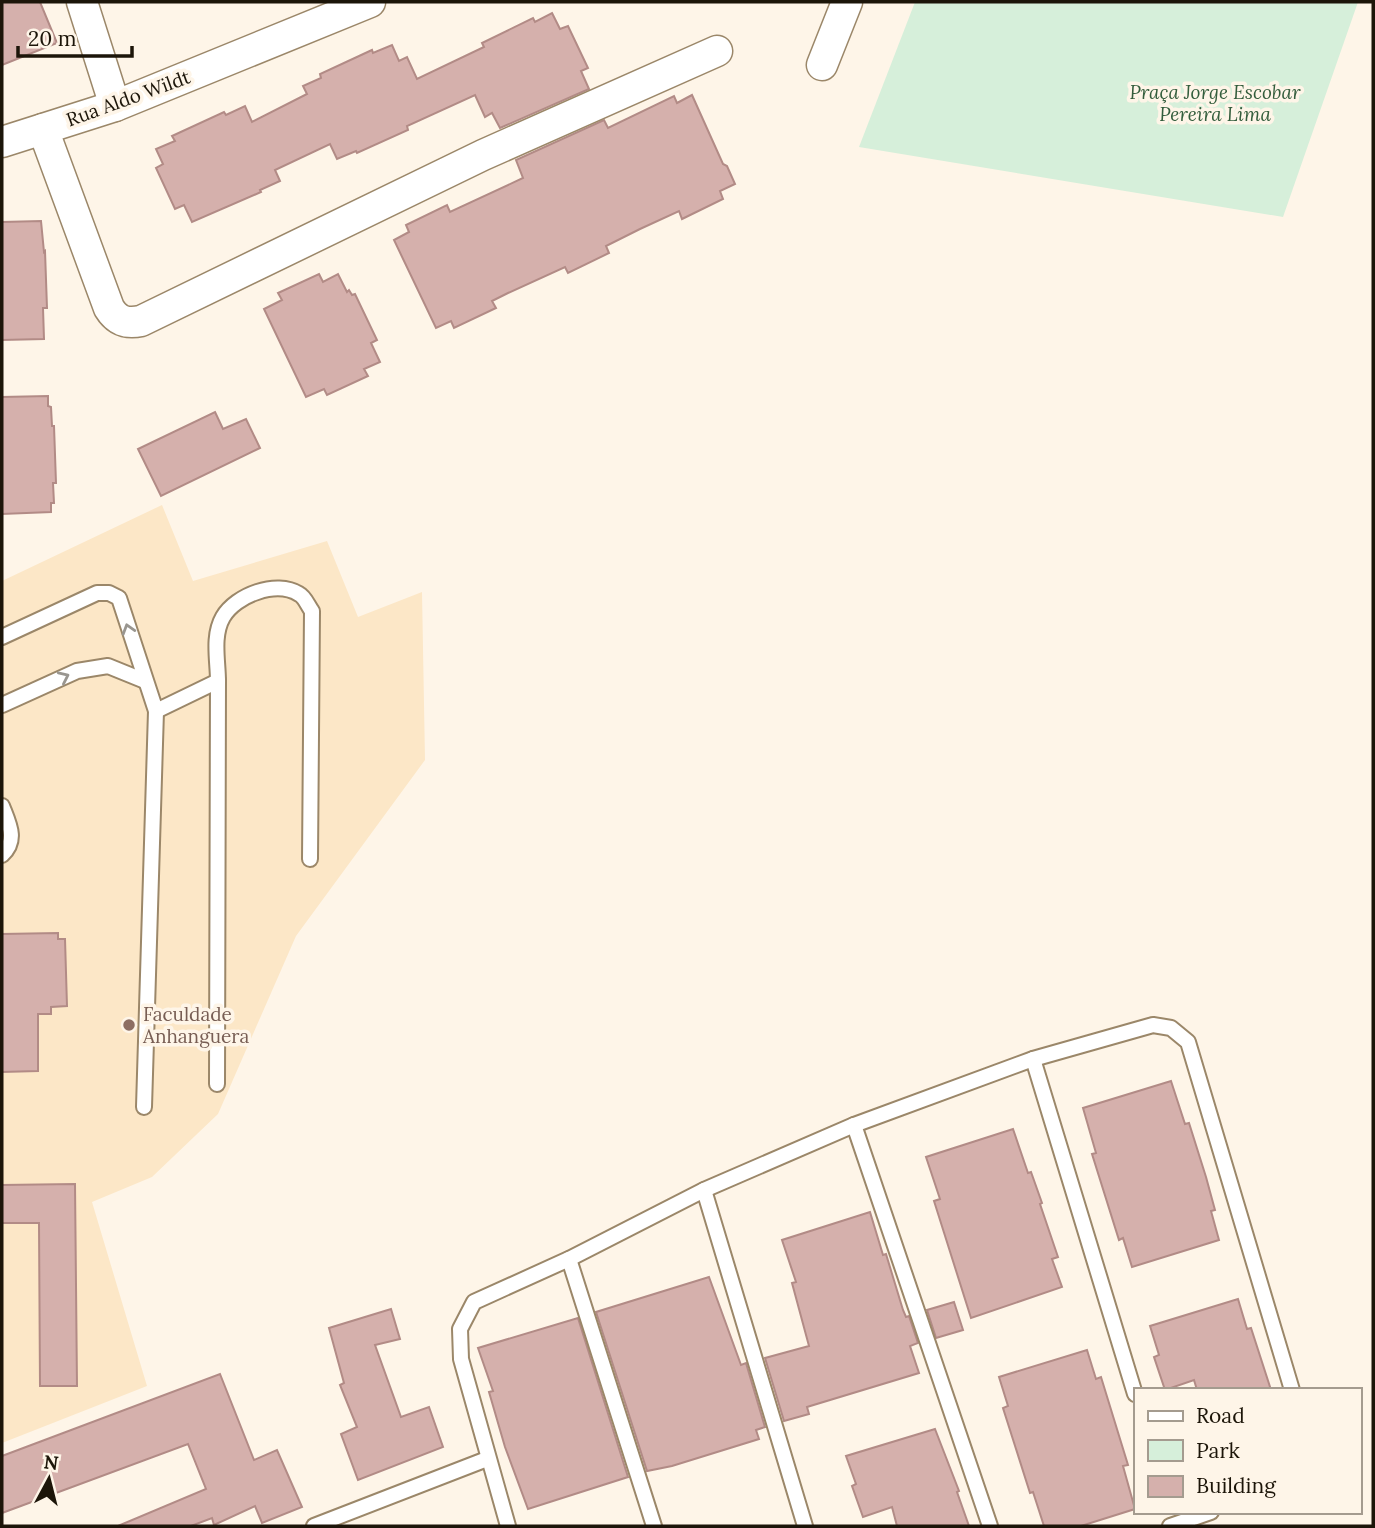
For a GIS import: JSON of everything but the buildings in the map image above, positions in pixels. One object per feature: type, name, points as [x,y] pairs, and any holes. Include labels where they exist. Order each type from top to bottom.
[{"type":"street","points":[[82,2],[115,106]]},
{"type":"street","name":"Rua Aldo Wildt","points":[[2,142],[115,106],[370,2]]},
{"type":"street","points":[[822,65],[847,2]]},
{"type":"street","points":[[43,129],[109,308],[114,316],[132,323],[483,155],[717,51]]},
{"type":"lane","points":[[217,1084],[216,634],[222,618],[232,604],[260,590],[286,589],[302,595],[312,611],[310,859]]},
{"type":"lane","points":[[2,637],[97,593],[109,593],[118,598],[152,695],[156,711],[144,1107]]},
{"type":"lane","points":[[2,705],[77,671],[108,666],[145,681]]},
{"type":"lane","points":[[156,711],[218,681]]},
{"type":"lane","points":[[2,806],[12,839],[9,849],[2,855]]},
{"type":"lane","points":[[508,1526],[461,1359],[460,1329],[474,1302],[569,1259],[704,1190],[854,1125],[1033,1059],[1153,1025],[1171,1027],[1188,1042],[1291,1388]]},
{"type":"lane","points":[[1033,1059],[1134,1391]]},
{"type":"lane","points":[[854,1125],[990,1526]]},
{"type":"lane","points":[[704,1190],[806,1526]]},
{"type":"lane","points":[[569,1259],[654,1526]]},
{"type":"lane","points":[[314,1526],[487,1459]]},
{"type":"lane","points":[[1172,1521],[1202,1514]]},
{"type":"shaded area","name":"Faculdade Anhanguera","points":[[162,505],[193,581],[327,541],[358,617],[422,592],[425,760],[296,936],[218,1114],[152,1177],[92,1202],[147,1386],[2,1443],[2,581]]},
{"type":"green space","name":"Praça Jorge Escobar Pereira Lima","points":[[915,2],[1358,2],[1283,217],[859,147]]},
{"type":"place","name":"Faculdade Anhanguera","points":[[129,1025]]}]
